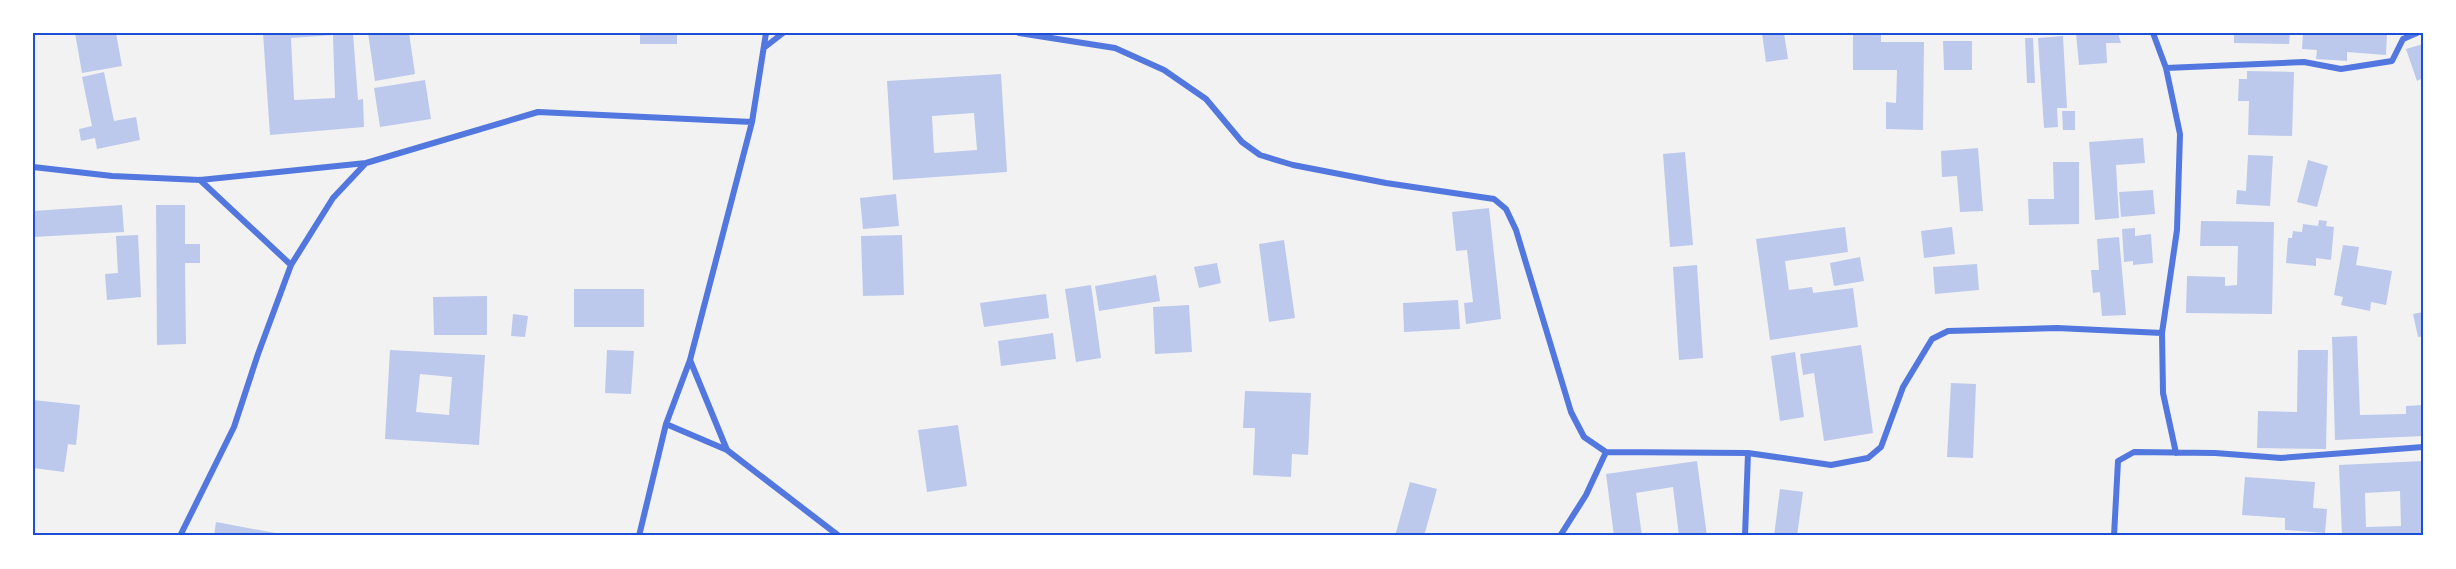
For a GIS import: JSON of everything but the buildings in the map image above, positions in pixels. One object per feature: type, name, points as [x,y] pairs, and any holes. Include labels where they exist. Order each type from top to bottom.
[{"type":"street","points":[[639,536],[666,424],[690,360],[752,122],[766,33]]},
{"type":"street","points":[[765,47],[783,33]]},
{"type":"street","points":[[1019,33],[1114,48],[1164,70],[1206,99],[1242,142],[1260,155],[1293,165],[1386,183],[1494,199],[1506,208],[1516,230],[1571,412],[1584,437],[1606,452],[1748,453],[1831,465],[1868,458],[1881,447],[1903,387],[1932,339],[1948,331],[2057,328],[2162,333]]},
{"type":"street","points":[[2153,33],[2166,68],[2180,134],[2177,230],[2162,333],[2163,393],[2176,453]]},
{"type":"street","points":[[2166,68],[2304,63],[2341,69],[2379,65],[2392,62],[2403,39],[2417,33]]},
{"type":"street","points":[[33,166],[112,176],[200,180],[366,163],[538,112],[752,122]]},
{"type":"street","points":[[180,536],[234,427],[291,265],[333,198],[366,163]]},
{"type":"street","points":[[200,180],[291,265]]},
{"type":"street","points":[[690,360],[727,450]]},
{"type":"street","points":[[666,424],[727,450],[838,536]]},
{"type":"street","points":[[2114,536],[2118,461],[2134,452],[2215,453],[2281,458],[2423,447]]},
{"type":"street","points":[[1560,536],[1586,495],[1606,452]]},
{"type":"street","points":[[1745,536],[1748,453]]}]
